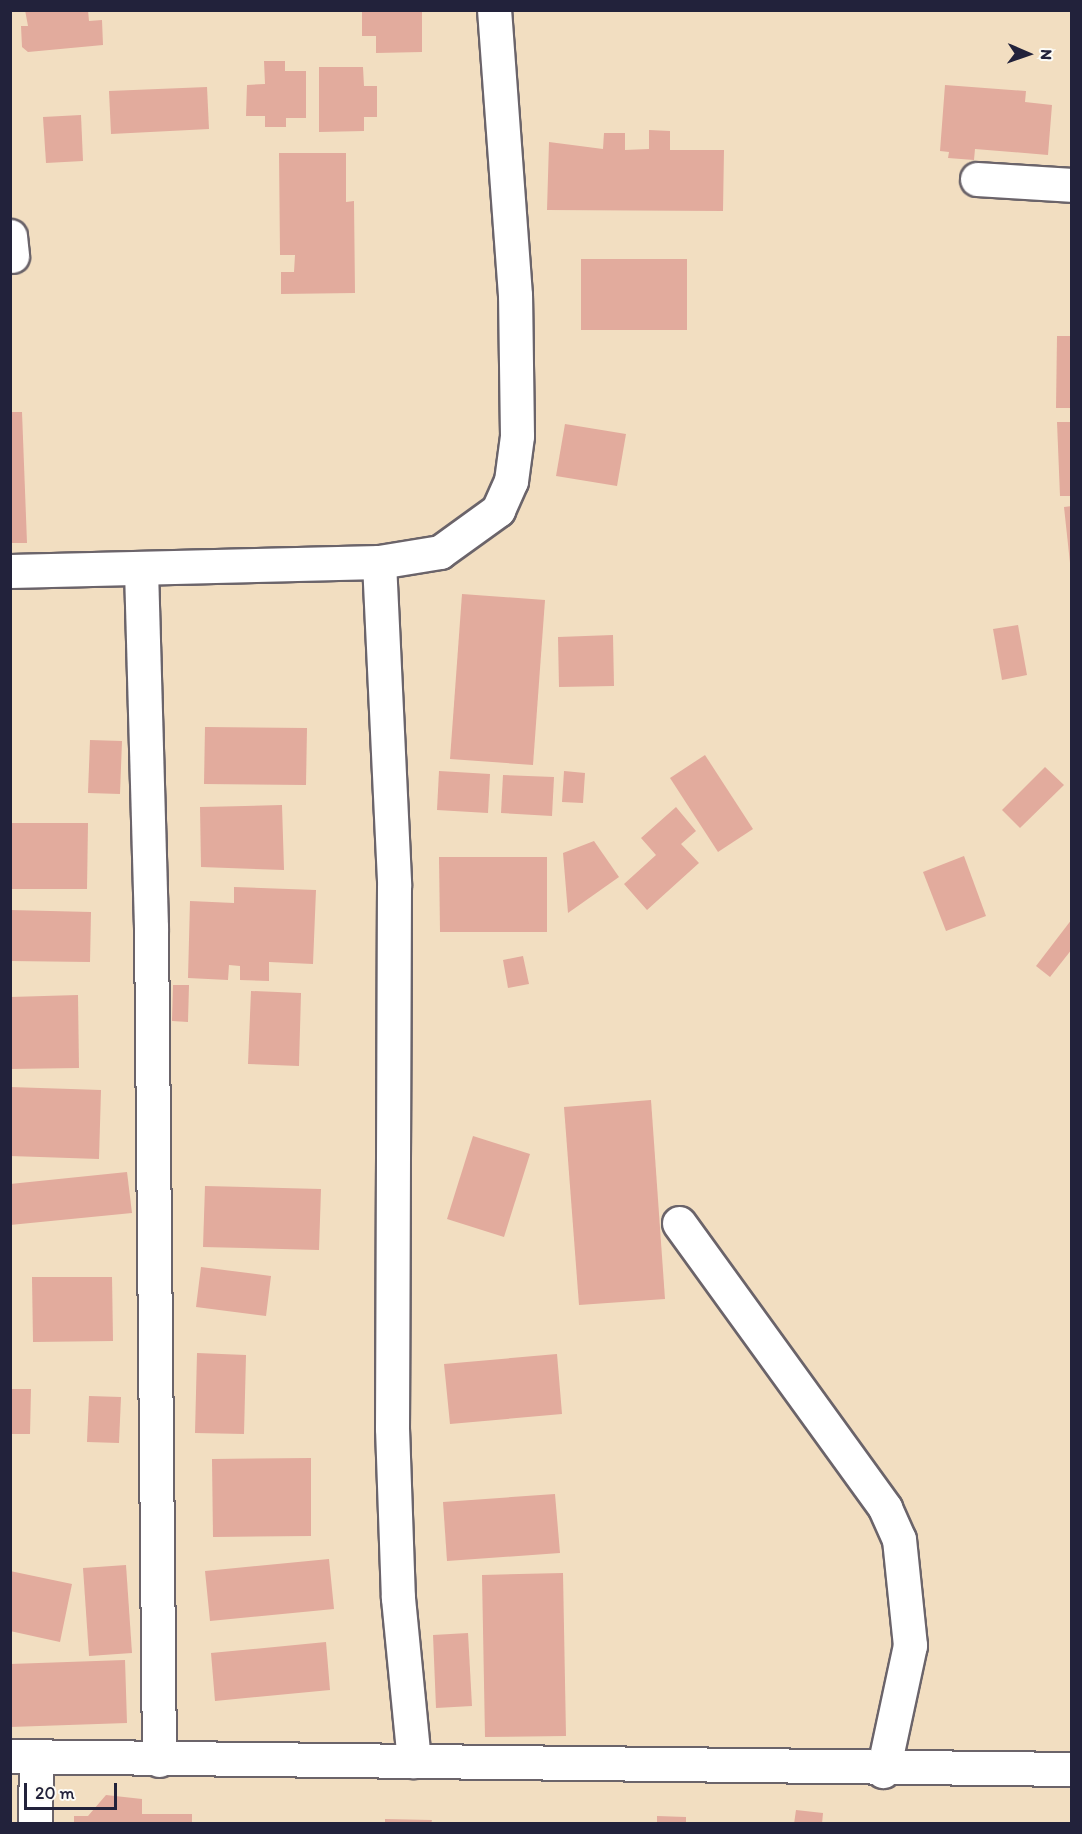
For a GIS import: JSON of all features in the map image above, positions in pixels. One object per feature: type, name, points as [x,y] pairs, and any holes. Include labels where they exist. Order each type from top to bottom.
[{"type":"street","points":[[10,570],[141,569],[379,562],[440,552],[471,534],[498,510],[511,481],[517,436],[515,295],[494,10]]},
{"type":"street","points":[[977,179],[1071,185]]},
{"type":"street","points":[[379,562],[394,843],[392,1428],[398,1598],[414,1761]]},
{"type":"street","points":[[141,569],[151,927],[159,1760]]},
{"type":"street","points":[[679,1223],[885,1508],[899,1539],[910,1646],[883,1771]]},
{"type":"street","points":[[35,1824],[23,1756],[159,1760],[414,1761],[883,1771],[1071,1769]]},
{"type":"building","points":[[25,10],[88,10],[89,21],[102,20],[103,45],[28,52],[22,47],[21,26],[28,26]]},
{"type":"building","points":[[362,10],[422,10],[422,52],[376,53],[376,36],[362,36]]},
{"type":"building","points":[[264,61],[285,61],[285,71],[306,71],[306,118],[286,118],[286,127],[265,127],[265,116],[246,116],[247,85],[265,84]]},
{"type":"building","points":[[319,67],[363,67],[364,86],[377,86],[377,117],[364,117],[364,131],[319,132]]},
{"type":"building","points":[[945,85],[1026,91],[1025,102],[1052,105],[1048,155],[975,149],[974,160],[948,158],[949,152],[940,151]]},
{"type":"building","points":[[207,87],[209,129],[111,134],[109,91]]},
{"type":"building","points":[[81,115],[83,161],[46,163],[43,117]]},
{"type":"building","points":[[649,130],[670,131],[670,150],[724,150],[723,211],[547,210],[549,142],[603,149],[604,133],[625,133],[625,150],[649,149]]},
{"type":"building","points":[[279,153],[346,153],[346,202],[354,201],[355,293],[281,294],[281,272],[294,272],[295,255],[280,255]]},
{"type":"building","points":[[581,259],[687,259],[687,330],[581,330]]},
{"type":"building","points":[[1057,336],[1072,336],[1072,408],[1056,408]]},
{"type":"building","points":[[10,412],[22,412],[27,543],[10,543]]},
{"type":"building","points":[[1057,422],[1072,422],[1072,496],[1060,496]]},
{"type":"building","points":[[565,424],[626,434],[617,486],[556,476]]},
{"type":"building","points":[[1072,506],[1072,563],[1070,563],[1064,507]]},
{"type":"building","points":[[462,594],[545,600],[533,765],[450,759]]},
{"type":"building","points":[[1018,625],[1027,675],[1002,680],[993,629]]},
{"type":"building","points":[[613,635],[614,686],[559,687],[558,637]]},
{"type":"building","points":[[205,727],[307,728],[306,785],[204,784]]},
{"type":"building","points":[[90,740],[122,741],[120,794],[88,793]]},
{"type":"building","points":[[705,755],[753,829],[718,852],[670,778]]},
{"type":"building","points":[[1045,767],[1064,785],[1020,828],[1002,810]]},
{"type":"building","points":[[439,771],[490,774],[488,813],[437,810]]},
{"type":"building","points":[[564,771],[585,773],[583,803],[562,802]]},
{"type":"building","points":[[503,775],[554,777],[552,816],[501,813]]},
{"type":"building","points":[[282,805],[284,870],[201,867],[200,807]]},
{"type":"building","points":[[676,807],[696,831],[681,844],[699,863],[647,910],[624,884],[656,855],[641,838]]},
{"type":"building","points":[[10,823],[88,823],[87,889],[10,889]]},
{"type":"building","points":[[594,841],[619,877],[568,913],[563,853]]},
{"type":"building","points":[[964,856],[986,916],[946,931],[923,872]]},
{"type":"building","points":[[439,857],[547,857],[547,932],[440,932]]},
{"type":"building","points":[[234,887],[316,890],[313,964],[269,962],[269,981],[240,980],[240,966],[229,965],[228,980],[188,978],[190,901],[234,903]]},
{"type":"building","points":[[10,910],[91,912],[90,962],[10,961]]},
{"type":"building","points":[[1072,919],[1072,949],[1050,977],[1036,966]]},
{"type":"building","points":[[523,956],[529,984],[508,988],[503,960]]},
{"type":"building","points":[[173,985],[189,985],[188,1022],[172,1021]]},
{"type":"building","points":[[251,991],[301,993],[299,1066],[248,1064]]},
{"type":"building","points":[[78,995],[79,1068],[10,1069],[10,997]]},
{"type":"building","points":[[10,1087],[101,1090],[99,1159],[10,1156]]},
{"type":"building","points":[[651,1100],[665,1299],[579,1305],[564,1107]]},
{"type":"building","points":[[473,1136],[530,1154],[504,1237],[447,1219]]},
{"type":"building","points":[[127,1172],[132,1213],[10,1225],[10,1184]]},
{"type":"building","points":[[205,1186],[321,1189],[319,1250],[203,1247]]},
{"type":"building","points":[[201,1267],[271,1276],[266,1316],[196,1307]]},
{"type":"building","points":[[32,1277],[112,1277],[113,1341],[33,1342]]},
{"type":"building","points":[[197,1353],[246,1355],[244,1434],[195,1433]]},
{"type":"building","points":[[557,1354],[562,1414],[450,1424],[444,1364]]},
{"type":"building","points":[[10,1389],[31,1389],[30,1434],[10,1434]]},
{"type":"building","points":[[89,1396],[121,1397],[119,1443],[87,1442]]},
{"type":"building","points":[[311,1458],[311,1536],[213,1537],[212,1459]]},
{"type":"building","points":[[555,1494],[560,1553],[447,1561],[443,1502]]},
{"type":"building","points":[[329,1559],[334,1609],[210,1621],[205,1571]]},
{"type":"building","points":[[126,1565],[132,1653],[89,1656],[83,1568]]},
{"type":"building","points":[[10,1571],[72,1584],[60,1642],[10,1631]]},
{"type":"building","points":[[563,1573],[566,1736],[485,1737],[482,1575]]},
{"type":"building","points":[[468,1633],[472,1706],[436,1708],[433,1635]]},
{"type":"building","points":[[326,1642],[330,1690],[215,1701],[211,1653]]},
{"type":"building","points":[[125,1660],[127,1723],[10,1727],[10,1664]]},
{"type":"building","points":[[106,1795],[142,1799],[142,1814],[192,1814],[192,1824],[74,1824],[74,1816],[88,1816]]},
{"type":"building","points":[[796,1810],[823,1813],[822,1824],[794,1824]]},
{"type":"building","points":[[657,1816],[686,1817],[686,1824],[657,1824]]},
{"type":"building","points":[[385,1819],[432,1820],[431,1824],[385,1824]]}]
